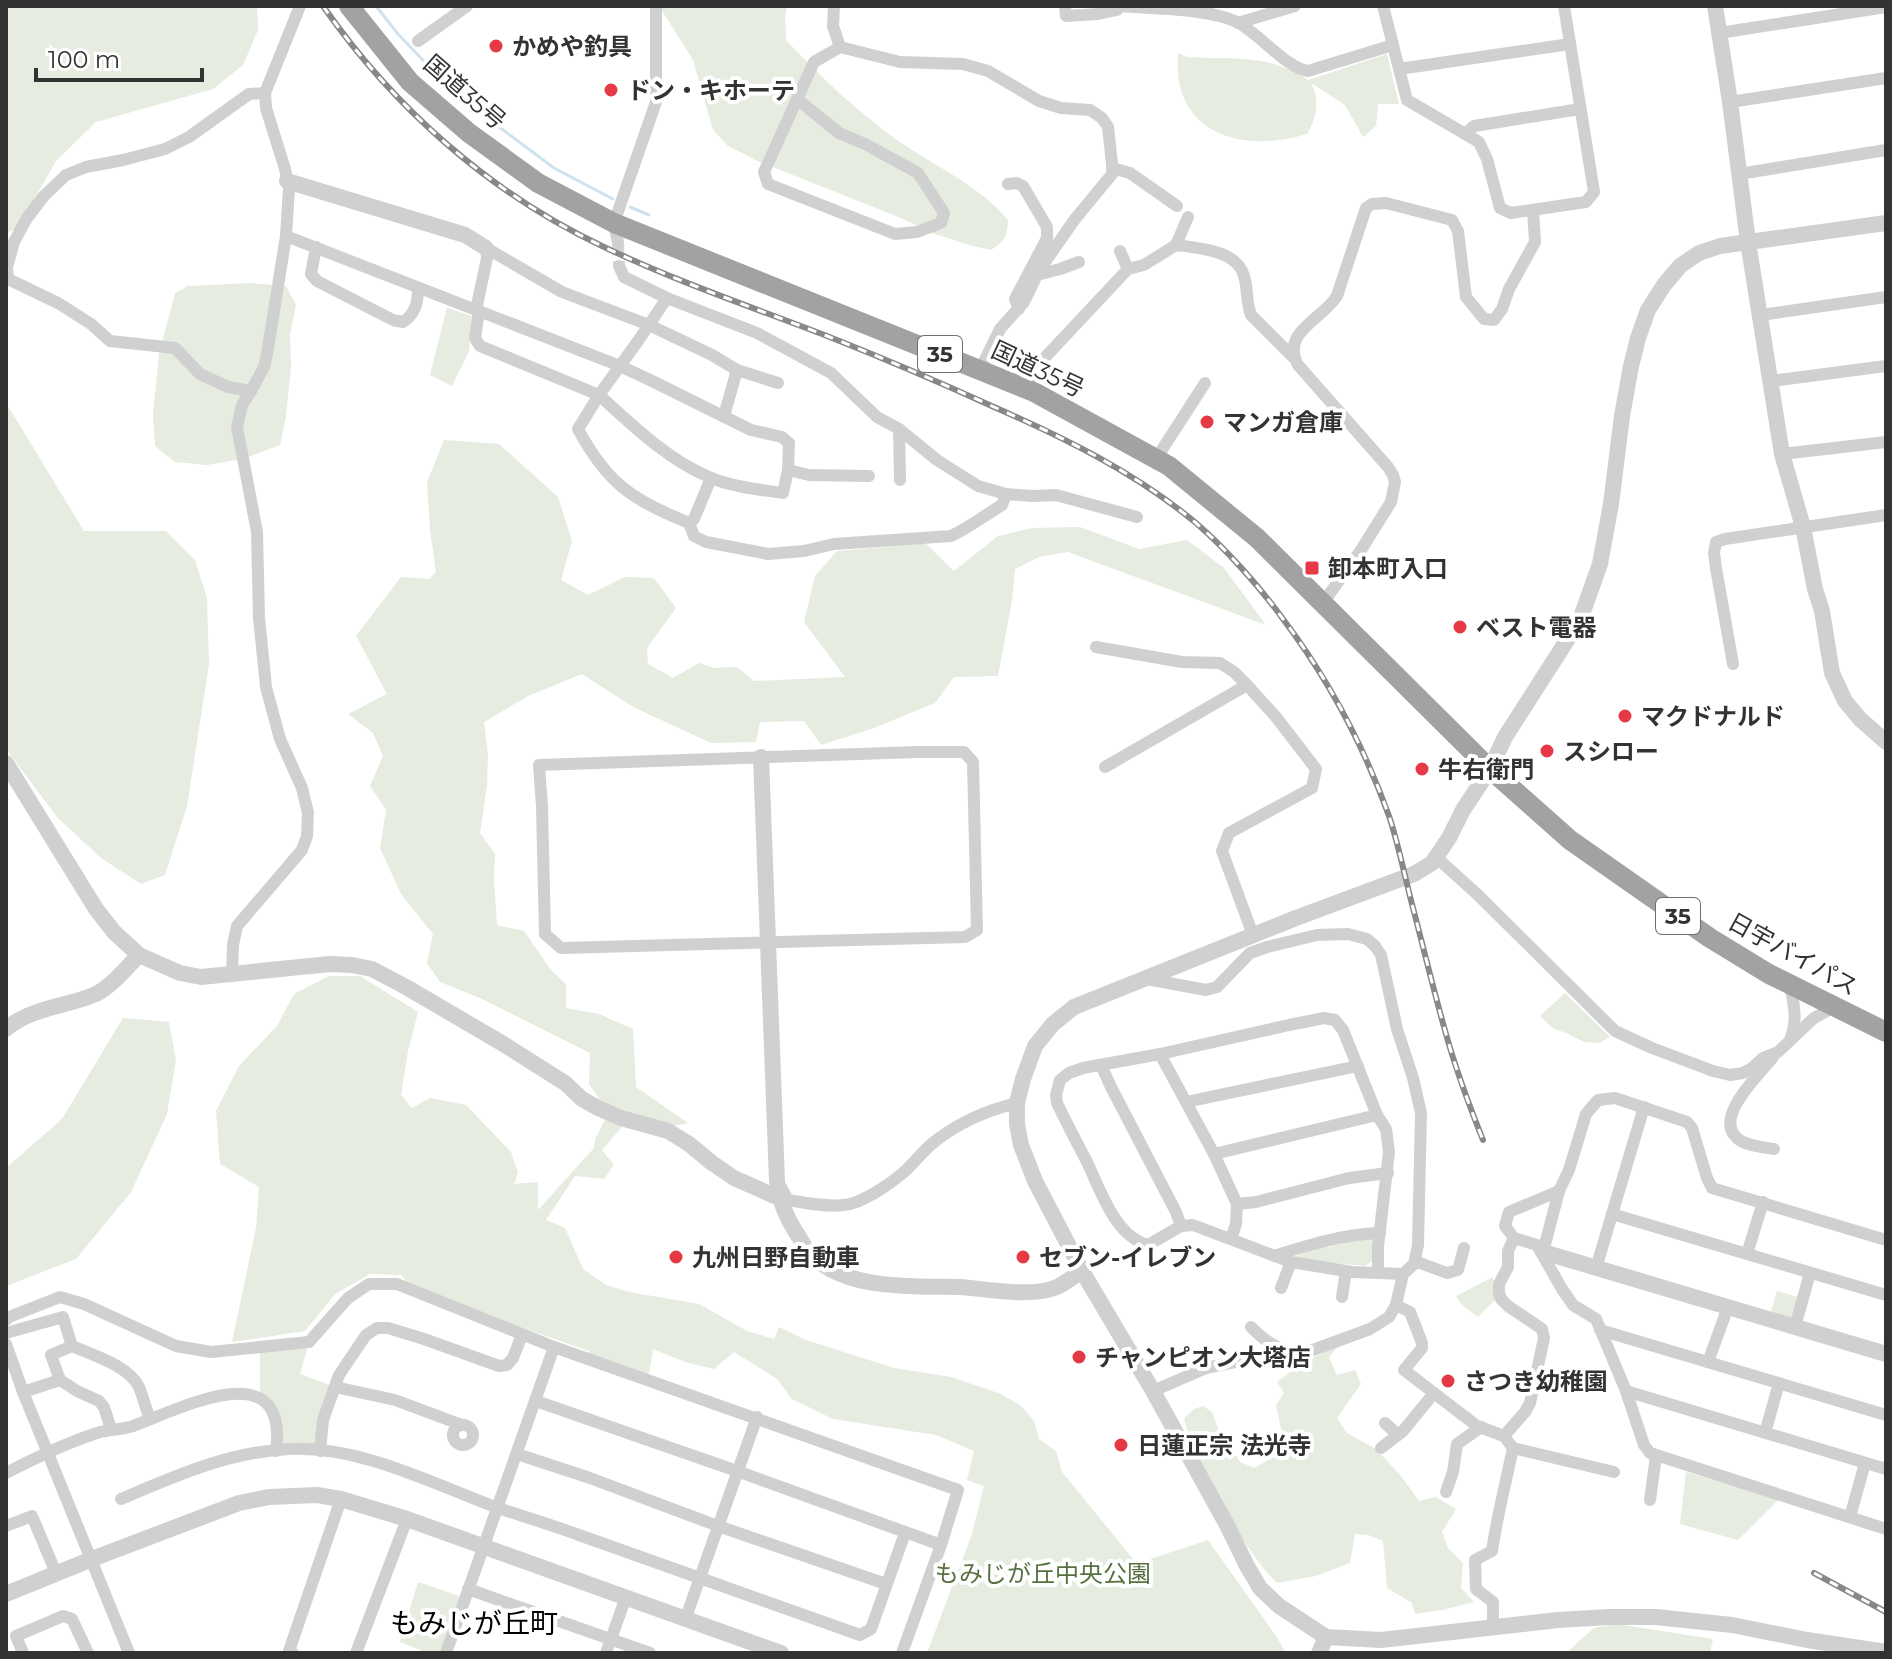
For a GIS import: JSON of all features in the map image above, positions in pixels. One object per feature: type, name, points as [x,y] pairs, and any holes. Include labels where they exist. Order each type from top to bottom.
[{"type":"highway","name":"国道35号","points":[[349,6],[410,82],[469,133],[538,183],[616,233],[1025,388],[1169,466],[1257,538],[1490,769]]},
{"type":"highway","name":"日宇バイパス","points":[[1490,769],[1570,840],[1710,938],[1790,985],[1886,1032]]},
{"type":"street","points":[[232,974],[237,926],[302,850],[307,836],[308,813],[302,788],[280,739],[266,687],[259,618],[257,532],[237,427],[242,405],[264,367],[286,236],[289,188],[266,108],[265,93],[300,6]]},
{"type":"street","points":[[418,41],[467,6]]},
{"type":"street","points":[[616,233],[656,102],[656,6]]},
{"type":"street","points":[[834,6],[833,26],[840,47]]},
{"type":"street","points":[[1065,6],[1066,16],[1098,14],[1117,10],[1119,6],[1189,9],[1233,20],[1259,36],[1298,70],[1308,71],[1393,45]]},
{"type":"street","points":[[1238,23],[1295,6]]},
{"type":"street","points":[[1383,6],[1407,100],[1479,142],[1487,159],[1500,208],[1511,213],[1586,202],[1594,192],[1564,6]]},
{"type":"street","points":[[1715,6],[1782,454],[1803,527],[1832,673],[1845,701],[1886,742]]},
{"type":"street","points":[[1719,33],[1886,7]]},
{"type":"street","points":[[1399,69],[1570,44]]},
{"type":"street","points":[[797,99],[839,133],[918,173],[944,213],[941,223],[917,232],[895,234],[768,184],[764,172],[797,99],[814,62],[840,47],[900,62],[963,64],[988,71],[1039,101],[1061,108],[1090,110],[1102,118],[1108,127],[1113,173],[1075,219],[1037,275],[1024,302],[1000,329],[980,370]]},
{"type":"street","points":[[1730,102],[1886,78]]},
{"type":"street","points":[[251,391],[228,387],[200,374],[175,348],[110,341],[91,324],[58,303],[8,279],[7,267],[10,241],[44,196],[66,175],[86,167],[165,149],[189,137],[249,94],[265,93]]},
{"type":"street","points":[[1465,134],[1474,126],[1580,109]]},
{"type":"street","points":[[1739,174],[1886,150]]},
{"type":"street","points":[[1112,168],[1130,173],[1177,206]]},
{"type":"street","points":[[287,181],[465,235],[562,292],[649,325],[737,370],[778,383]]},
{"type":"street","points":[[1008,184],[1023,186],[1047,227],[1047,238],[1015,299],[1019,309]]},
{"type":"street","points":[[1293,357],[1292,349],[1304,328],[1334,302],[1366,208],[1372,204],[1386,203],[1452,220],[1458,231],[1466,297],[1484,319],[1494,320],[1535,242],[1533,210]]},
{"type":"street","points":[[1025,388],[1036,367],[1128,269],[1144,265],[1176,245],[1188,217]]},
{"type":"street","points":[[1886,223],[1720,246],[1699,253],[1680,266],[1664,285],[1648,310],[1638,338],[1622,416],[1600,564],[1580,620],[1505,737],[1490,769],[1432,863],[1414,874],[1074,1007],[1053,1024],[1035,1046],[1017,1103],[1021,1145],[1035,1181],[1082,1271],[1153,1391],[1260,1588],[1279,1606],[1326,1637],[1381,1640],[1558,1620],[1656,1617],[1732,1625],[1886,1652]]},
{"type":"street","points":[[286,236],[418,289],[477,310],[620,366],[751,430],[782,437],[789,443],[783,493],[711,478],[644,436],[599,395],[480,346],[475,338],[477,310],[487,258],[486,248]]},
{"type":"street","points":[[1176,245],[1215,251],[1240,268],[1251,315],[1293,357],[1393,475],[1395,482],[1391,502],[1323,603]]},
{"type":"street","points":[[316,247],[311,274],[317,281],[393,320],[403,322],[412,316],[418,289]]},
{"type":"street","points":[[1120,251],[1128,269]]},
{"type":"street","points":[[1037,275],[1079,262]]},
{"type":"street","points":[[619,266],[624,277],[667,298],[757,333],[831,373],[877,417],[899,429],[937,460],[978,486],[1006,494],[1056,495],[1137,517]]},
{"type":"street","points":[[1761,315],[1886,297]]},
{"type":"street","points":[[667,298],[578,429],[614,482],[633,496],[689,523],[694,536],[706,542],[768,554],[804,551],[834,544],[951,536],[1002,505],[1006,494]]},
{"type":"street","points":[[1771,381],[1886,366]]},
{"type":"street","points":[[724,416],[737,370]]},
{"type":"street","points":[[1156,459],[1205,383]]},
{"type":"street","points":[[899,429],[900,480]]},
{"type":"street","points":[[1782,454],[1886,442]]},
{"type":"street","points":[[788,470],[809,475],[869,476]]},
{"type":"street","points":[[689,523],[694,519],[711,478]]},
{"type":"street","points":[[1733,664],[1716,568],[1716,542],[1886,515]]},
{"type":"street","points":[[1096,647],[1182,662],[1220,663],[1234,672],[1276,717],[1316,769],[1312,788],[1229,833],[1222,851],[1253,935]]},
{"type":"street","points":[[1105,767],[1247,685]]},
{"type":"street","points":[[964,752],[973,762],[977,930],[965,937],[768,942],[561,948],[545,934],[539,765],[964,752]]},
{"type":"street","points":[[761,757],[778,1189],[787,1217],[810,1254],[840,1274],[860,1281],[890,1285],[1031,1292],[1056,1287],[1082,1271]]},
{"type":"street","points":[[6,763],[96,909],[114,932],[139,955],[180,973],[201,977],[330,964],[372,969],[500,1042],[598,1108],[668,1131],[734,1178],[778,1189],[788,1200],[844,1205],[859,1202],[901,1174],[932,1143],[957,1126],[994,1109],[1017,1103]]},
{"type":"street","points":[[1436,857],[1615,1031],[1652,1048],[1730,1075],[1743,1073],[1763,1058],[1778,1052]]},
{"type":"street","points":[[1143,978],[1206,990],[1217,987],[1250,953],[1317,935],[1348,934],[1367,939],[1381,955],[1397,1029],[1421,1113],[1418,1245],[1414,1264],[1403,1274],[1396,1305],[1389,1317],[1370,1329],[1291,1358],[1264,1356],[1206,1368],[1153,1391]]},
{"type":"street","points":[[6,1029],[16,1020],[97,993],[139,955]]},
{"type":"street","points":[[1790,985],[1796,1017],[1790,1040]]},
{"type":"street","points":[[1774,1149],[1742,1142],[1735,1137],[1730,1122],[1732,1111],[1740,1096],[1778,1052],[1814,1018],[1834,1007]]},
{"type":"street","points":[[1378,1272],[1378,1247],[1388,1173],[1386,1129],[1377,1115],[1343,1030],[1335,1020],[1324,1018],[1101,1065],[1069,1073],[1060,1080],[1057,1103],[1108,1207],[1137,1242],[1148,1245],[1181,1226],[1193,1225],[1291,1262],[1346,1271],[1403,1274]]},
{"type":"street","points":[[1160,1054],[1237,1204],[1231,1239]]},
{"type":"street","points":[[1101,1065],[1181,1226]]},
{"type":"street","points":[[1186,1102],[1358,1066]]},
{"type":"street","points":[[1543,1252],[1559,1191],[1569,1170],[1586,1114],[1598,1100],[1615,1098],[1687,1122],[1692,1128],[1712,1188],[1886,1240]]},
{"type":"street","points":[[1596,1268],[1644,1107]]},
{"type":"street","points":[[1214,1154],[1377,1115]]},
{"type":"street","points":[[1237,1204],[1349,1178],[1388,1173]]},
{"type":"street","points":[[1559,1191],[1509,1212],[1505,1226],[1514,1238],[1537,1245],[1573,1305],[1596,1319],[1626,1391],[1644,1445],[1650,1453],[1886,1529]]},
{"type":"street","points":[[1747,1254],[1763,1202]]},
{"type":"street","points":[[1612,1214],[1886,1295]]},
{"type":"street","points":[[1274,1256],[1362,1233],[1380,1233]]},
{"type":"street","points":[[1504,1436],[1530,1403],[1544,1338],[1542,1329],[1508,1306],[1499,1293],[1514,1238]]},
{"type":"street","points":[[1415,1261],[1447,1273],[1458,1270],[1464,1248]]},
{"type":"street","points":[[1543,1252],[1886,1354]]},
{"type":"street","points":[[1281,1288],[1291,1262]]},
{"type":"street","points":[[1342,1297],[1346,1271]]},
{"type":"street","points":[[1795,1327],[1810,1273]]},
{"type":"street","points":[[6,1320],[60,1297],[84,1304],[176,1346],[211,1352],[309,1342],[348,1298],[369,1284],[397,1284],[554,1347],[958,1490],[902,1653]]},
{"type":"street","points":[[1396,1305],[1410,1312],[1422,1343],[1422,1348],[1404,1370],[1434,1393],[1481,1427],[1504,1436],[1513,1448],[1614,1472]]},
{"type":"street","points":[[1708,1362],[1728,1307]]},
{"type":"street","points":[[6,1333],[63,1317],[72,1346]]},
{"type":"street","points":[[1251,1327],[1276,1348],[1298,1355]]},
{"type":"street","points":[[320,1451],[323,1420],[339,1375],[366,1335],[377,1328],[388,1328],[424,1339],[499,1366],[507,1365],[513,1358],[522,1335]]},
{"type":"street","points":[[1600,1330],[1886,1415]]},
{"type":"street","points":[[6,1344],[129,1653]]},
{"type":"street","points":[[111,1429],[99,1401],[60,1380],[51,1355],[72,1346],[122,1369],[133,1377],[139,1387],[150,1419]]},
{"type":"street","points":[[449,1652],[468,1589],[554,1347]]},
{"type":"street","points":[[23,1392],[60,1380]]},
{"type":"street","points":[[1765,1433],[1779,1383]]},
{"type":"street","points":[[335,1387],[395,1400],[462,1425]]},
{"type":"street","points":[[1626,1391],[1886,1469]]},
{"type":"street","points":[[8,1468],[187,1404],[244,1393],[260,1397],[276,1416],[276,1451]]},
{"type":"street","points":[[1381,1448],[1398,1435],[1434,1393]]},
{"type":"street","points":[[536,1401],[941,1545]]},
{"type":"street","points":[[685,1620],[757,1417]]},
{"type":"street","points":[[1385,1423],[1398,1435]]},
{"type":"street","points":[[1446,1492],[1457,1444],[1481,1427]]},
{"type":"street","points":[[1493,1627],[1493,1602],[1476,1589],[1475,1560],[1492,1551],[1513,1448]]},
{"type":"street","points":[[121,1499],[192,1469],[230,1458],[291,1449],[362,1458],[860,1635],[871,1629],[905,1533]]},
{"type":"street","points":[[517,1454],[886,1584]]},
{"type":"street","points":[[1650,1500],[1656,1456]]},
{"type":"street","points":[[1850,1517],[1865,1463]]},
{"type":"street","points":[[6,1594],[239,1503],[269,1497],[317,1495],[407,1519],[781,1653]]},
{"type":"street","points":[[290,1652],[341,1499]]},
{"type":"street","points":[[6,1526],[32,1516],[56,1573]]},
{"type":"street","points":[[356,1653],[407,1519]]},
{"type":"street","points":[[468,1589],[650,1653]]},
{"type":"street","points":[[606,1653],[626,1597]]},
{"type":"street","points":[[23,1653],[16,1636],[63,1616],[72,1619],[88,1653]]},
{"type":"street","points":[[1319,1653],[1326,1637]]},
{"type":"green space","points":[[6,6],[257,6],[258,30],[243,65],[213,89],[96,122],[56,161],[18,228],[6,233]]},
{"type":"green space","points":[[659,6],[787,6],[786,40],[867,117],[984,196],[1008,220],[1005,238],[991,250],[935,234],[755,160],[727,145],[713,130],[693,60]]},
{"type":"green space","points":[[1178,53],[1187,57],[1264,62],[1293,71],[1308,80],[1387,54],[1399,104],[1378,104],[1376,126],[1363,137],[1345,105],[1311,83],[1316,95],[1316,108],[1307,134],[1283,140],[1236,139],[1216,131],[1199,119],[1186,103],[1179,81]]},
{"type":"green space","points":[[251,283],[286,286],[296,305],[290,334],[291,366],[286,416],[280,445],[243,459],[207,465],[175,462],[155,446],[153,415],[159,354],[175,293],[188,286]]},
{"type":"green space","points":[[447,308],[472,316],[469,351],[452,386],[430,375]]},
{"type":"green space","points":[[6,403],[84,531],[166,531],[195,560],[207,598],[209,664],[187,806],[165,875],[141,884],[101,858],[57,817],[6,749]]},
{"type":"green space","name":"もみじが丘中央公園","points":[[444,440],[499,444],[558,497],[572,541],[561,580],[588,595],[625,577],[654,578],[676,608],[647,648],[648,664],[673,678],[699,663],[715,668],[737,667],[754,681],[845,677],[804,622],[815,576],[837,551],[925,543],[954,571],[998,536],[1032,528],[1080,527],[1139,549],[1187,540],[1224,568],[1266,625],[1068,552],[1039,557],[1015,569],[998,676],[954,677],[935,703],[821,745],[804,721],[760,722],[756,742],[711,743],[635,708],[582,674],[528,696],[484,722],[488,755],[487,785],[480,833],[495,854],[497,925],[524,931],[551,970],[566,984],[566,1008],[599,1014],[633,1029],[636,1087],[688,1123],[672,1126],[633,1114],[602,1150],[614,1165],[604,1179],[575,1176],[546,1220],[565,1228],[583,1269],[606,1285],[629,1292],[699,1304],[747,1331],[774,1339],[779,1327],[806,1340],[894,1368],[951,1377],[1001,1394],[1020,1405],[1034,1421],[1039,1439],[1056,1451],[1062,1472],[1134,1560],[1144,1561],[1208,1540],[1286,1653],[927,1653],[972,1534],[984,1486],[967,1480],[974,1451],[936,1435],[833,1419],[792,1399],[777,1379],[734,1352],[714,1369],[653,1349],[648,1380],[588,1358],[589,1351],[414,1290],[401,1275],[370,1274],[335,1294],[305,1331],[232,1342],[256,1228],[259,1187],[220,1164],[216,1111],[239,1066],[277,1026],[294,994],[329,976],[360,976],[418,1012],[401,1095],[412,1108],[430,1098],[466,1105],[511,1152],[518,1173],[514,1184],[538,1182],[538,1210],[594,1148],[595,1139],[609,1112],[589,1084],[590,1053],[480,998],[440,982],[427,963],[433,934],[401,894],[380,848],[386,810],[370,786],[383,756],[373,733],[348,714],[387,694],[356,636],[401,577],[429,579],[436,572],[427,482]]},
{"type":"green space","points":[[1565,993],[1610,1037],[1599,1043],[1584,1042],[1554,1029],[1540,1016]]},
{"type":"green space","points":[[123,1018],[169,1022],[176,1060],[167,1114],[131,1192],[76,1259],[6,1286],[6,1168],[62,1119]]},
{"type":"green space","points":[[1370,1236],[1375,1241],[1372,1261],[1365,1266],[1291,1259],[1318,1246],[1329,1247]]},
{"type":"green space","points":[[1493,1277],[1497,1298],[1478,1317],[1456,1296]]},
{"type":"green space","points":[[1777,1291],[1801,1298],[1794,1323],[1770,1315]]},
{"type":"green space","points":[[309,1342],[300,1374],[335,1387],[320,1451],[276,1451],[277,1440],[260,1397],[260,1347]]},
{"type":"green space","points":[[1338,1346],[1329,1358],[1337,1375],[1355,1370],[1361,1384],[1337,1418],[1347,1433],[1376,1449],[1419,1501],[1436,1497],[1456,1509],[1442,1532],[1448,1548],[1463,1563],[1461,1588],[1474,1602],[1415,1614],[1412,1603],[1387,1588],[1383,1541],[1368,1535],[1355,1534],[1350,1563],[1316,1576],[1277,1583],[1236,1529],[1210,1482],[1184,1418],[1203,1406],[1212,1412],[1220,1433],[1240,1462],[1254,1468],[1282,1453],[1276,1405],[1284,1393],[1277,1382],[1304,1362]]},
{"type":"green space","points":[[1686,1472],[1779,1499],[1738,1540],[1680,1524]]},
{"type":"green space","points":[[418,1582],[465,1598],[446,1653],[428,1653],[400,1642]]},
{"type":"green space","points":[[1617,1624],[1713,1639],[1710,1653],[1566,1653],[1594,1628]]},
{"type":"waterway","points":[[376,6],[398,34],[462,99],[554,168],[613,199]]},
{"type":"waterway","points":[[630,207],[649,215]]},
{"type":"tunnel","points":[[618,243],[619,266]]},
{"type":"railway","points":[[323,6],[381,79],[413,113],[483,174],[561,225],[657,271],[869,353],[1047,431],[1149,488],[1219,544],[1264,594],[1300,642],[1344,713],[1368,763],[1393,827],[1450,1047],[1483,1140]]},
{"type":"railway","points":[[1814,1573],[1886,1612]]},
{"type":"place","name":"かめや釣具","points":[[496,46]]},
{"type":"place","name":"ドン・キホーテ","points":[[611,90]]},
{"type":"place","name":"マンガ倉庫","points":[[1207,422]]},
{"type":"place","name":"卸本町入口","points":[[1312,568]]},
{"type":"place","name":"ベスト電器","points":[[1460,627]]},
{"type":"place","name":"マクドナルド","points":[[1625,716]]},
{"type":"place","name":"スシロー","points":[[1547,751]]},
{"type":"place","name":"牛右衛門","points":[[1422,769]]},
{"type":"place","name":"九州日野自動車","points":[[676,1257]]},
{"type":"place","name":"セブン-イレブン","points":[[1023,1257]]},
{"type":"place","name":"チャンピオン大塔店","points":[[1079,1357]]},
{"type":"place","name":"さつき幼稚園","points":[[1448,1381]]},
{"type":"place","name":"日蓮正宗 法光寺","points":[[1121,1445]]},
{"type":"district","name":"もみじが丘町","points":[[474,1623]]}]
